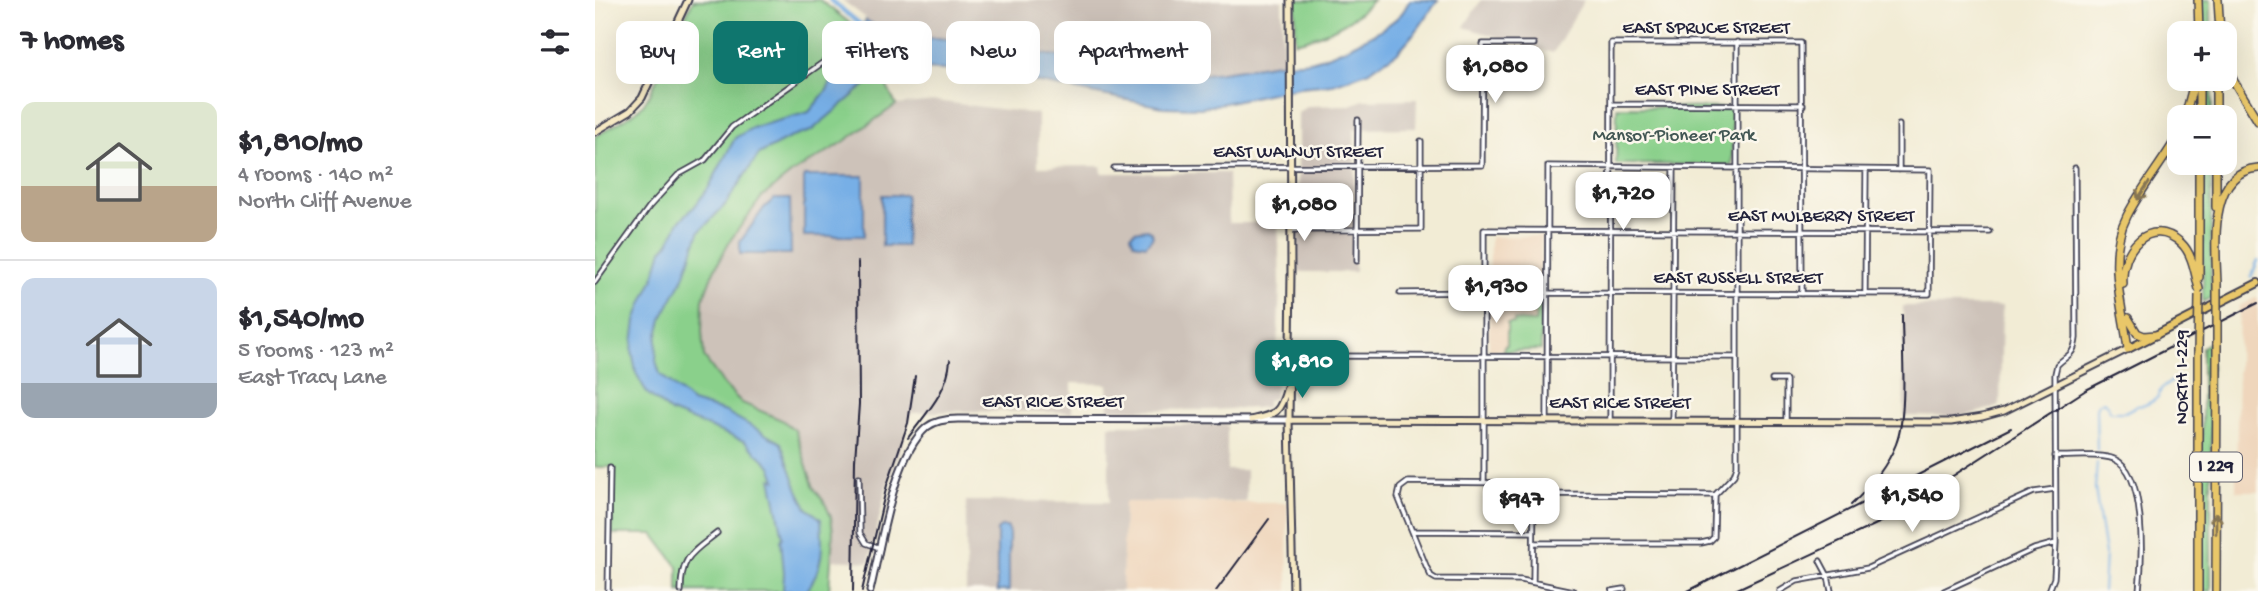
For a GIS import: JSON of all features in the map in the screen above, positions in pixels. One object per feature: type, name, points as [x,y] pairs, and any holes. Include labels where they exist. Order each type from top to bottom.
[{"type":"highway","points":[[2198,0],[2198,21]]},
{"type":"highway","points":[[2217,0],[2218,21]]},
{"type":"highway","points":[[2237,86],[2258,121]]},
{"type":"highway","points":[[2130,348],[2117,267],[2120,238],[2127,217],[2167,153]]},
{"type":"highway","points":[[2216,247],[2223,194],[2239,173],[2258,168]]},
{"type":"highway","name":"NORTH I-229","points":[[2198,591],[2199,175]]},
{"type":"highway","name":"I 229","points":[[2216,175],[2216,247]]},
{"type":"highway","points":[[2130,348],[2123,278],[2125,261],[2133,245],[2148,235],[2169,236],[2181,243],[2192,263],[2199,292]]},
{"type":"highway","name":"NORTH I-229","points":[[2216,247],[2216,591]]},
{"type":"highway","points":[[2128,318],[2137,333],[2156,335]]},
{"type":"main road","points":[[595,132],[630,111],[642,98],[688,0]]},
{"type":"main road","points":[[1290,0],[1289,420],[1293,591]]},
{"type":"main road","name":"EAST RICE STREET","points":[[1289,420],[1971,420],[2004,411],[2258,283]]},
{"type":"main road","points":[[1251,420],[1277,412],[1282,405],[1289,381]]},
{"type":"street","name":"EAST SPRUCE STREET","points":[[1611,104],[1611,43],[1737,42],[1801,43],[1803,105]]},
{"type":"street","points":[[1534,494],[1714,495],[1737,472],[1737,42]]},
{"type":"street","name":"EAST WALNUT STREET","points":[[1114,168],[1482,165],[1483,44],[1534,44]]},
{"type":"street","points":[[595,282],[649,207],[678,175],[705,160],[732,127],[822,63]]},
{"type":"street","points":[[1611,104],[1611,420]]},
{"type":"street","name":"EAST PINE STREET","points":[[1611,104],[1803,105]]},
{"type":"street","points":[[1802,294],[1803,105]]},
{"type":"street","points":[[1357,120],[1357,261]]},
{"type":"street","points":[[1899,125],[1899,170]]},
{"type":"street","points":[[1291,230],[1421,229],[1421,141]]},
{"type":"street","points":[[1547,420],[1548,166],[1930,170],[1930,232]]},
{"type":"street","points":[[1672,420],[1674,167]]},
{"type":"street","points":[[2049,591],[2055,578],[2057,365],[2071,355],[2075,349],[2076,338],[2075,168]]},
{"type":"street","points":[[1865,294],[1866,170]]},
{"type":"street","name":"EAST MULBERRY STREET","points":[[1483,292],[1484,230],[1990,232]]},
{"type":"street","name":"EAST RUSSELL STREET","points":[[1547,293],[1929,294],[1930,232]]},
{"type":"street","points":[[1400,293],[1483,292],[1484,482]]},
{"type":"street","points":[[1290,356],[1737,357]]},
{"type":"street","points":[[1772,380],[1786,380],[1786,421]]},
{"type":"street","name":"EAST RICE STREET","points":[[880,548],[895,488],[910,449],[927,427],[940,421],[1289,420]]},
{"type":"street","points":[[2055,456],[2111,457],[2128,470],[2134,487],[2141,532],[2139,591]]},
{"type":"street","points":[[608,591],[610,468]]},
{"type":"street","points":[[859,477],[862,537],[866,543],[880,548],[870,591]]},
{"type":"street","points":[[1533,582],[1534,494],[1531,486],[1524,483],[1408,482],[1400,488],[1398,496],[1433,578],[1533,582],[1574,591]]},
{"type":"street","points":[[1780,591],[1797,581],[1868,568],[2034,492],[2055,489]]},
{"type":"street","points":[[1534,542],[1710,541],[1715,530],[1714,495]]},
{"type":"street","points":[[1413,531],[1533,532]]},
{"type":"street","points":[[681,591],[688,556],[717,533]]},
{"type":"street","points":[[1944,591],[2034,549],[2056,543]]},
{"type":"street","points":[[1820,561],[1828,576],[1831,591]]},
{"type":"street","points":[[1612,591],[1624,589]]},
{"type":"shaded area","points":[[842,0],[1282,0],[1283,63],[1211,74],[1211,21],[1054,21],[1054,55],[1040,53],[1040,21],[946,21],[946,39],[932,38],[932,21],[870,21]]},
{"type":"shaded area","points":[[1481,0],[1584,0],[1553,53],[1464,27]]},
{"type":"shaded area","points":[[1417,99],[1416,128],[1354,129],[1355,272],[1298,272],[1298,113],[1308,106],[1350,105],[1364,100]]},
{"type":"shaded area","points":[[935,101],[1038,114],[1038,167],[1101,166],[1102,173],[1228,173],[1229,223],[1278,223],[1280,283],[1275,398],[1267,400],[1267,407],[1256,408],[1109,409],[1108,384],[1072,383],[1072,412],[911,413],[887,485],[869,562],[831,560],[833,532],[825,503],[814,488],[782,420],[742,403],[725,386],[704,357],[703,299],[729,242],[762,197],[792,173],[842,143],[896,105]]},
{"type":"shaded area","points":[[1541,236],[1540,350],[1489,350],[1490,237]]},
{"type":"shaded area","points":[[2258,297],[2258,491],[2236,491],[2239,306]]},
{"type":"shaded area","points":[[1903,306],[2002,306],[2000,405],[1954,417],[1904,416]]},
{"type":"shaded area","points":[[1109,425],[1227,425],[1227,470],[1246,470],[1246,502],[1124,502],[1122,591],[966,591],[966,501],[1109,502]]},
{"type":"shaded area","points":[[1124,502],[1287,503],[1288,591],[1122,591]]},
{"type":"green space","points":[[693,0],[820,0],[847,21],[822,21],[822,84],[886,84],[896,105],[842,143],[792,173],[762,197],[729,242],[703,299],[704,357],[725,386],[742,403],[782,420],[795,430],[814,488],[831,517],[833,532],[829,591],[678,591],[678,567],[653,534],[612,534],[612,467],[595,467],[595,137],[642,106],[655,84],[699,84],[699,21],[683,21]]},
{"type":"green space","points":[[1296,0],[1373,0],[1337,27],[1295,42]]},
{"type":"green space","points":[[2202,0],[2211,0],[2211,21],[2202,21]]},
{"type":"green space","points":[[2203,91],[2211,91],[2212,105],[2203,105]]},
{"type":"green space","name":"Mansor-Pioneer Park","points":[[1617,107],[1732,108],[1732,165],[1616,164]]},
{"type":"green space","points":[[2203,175],[2211,175],[2211,298],[2203,302]]},
{"type":"green space","points":[[1528,287],[1537,287],[1537,291],[1541,288],[1541,350],[1503,351],[1507,345],[1507,323],[1514,323],[1514,320],[1535,322],[1537,299],[1528,299]]},
{"type":"green space","points":[[2211,342],[2211,591],[2202,591],[2202,347]]},
{"type":"water","points":[[1410,0],[1438,0],[1397,53],[1367,72],[1333,84],[1299,87],[1201,108],[1163,107],[1040,83],[1040,53],[1054,56],[1054,84],[1211,84],[1211,73],[1277,63],[1306,62],[1332,54],[1383,28],[1401,14]]},
{"type":"water","points":[[932,38],[946,39],[946,70],[932,70]]},
{"type":"water","points":[[830,84],[867,84],[811,131],[789,138],[759,154],[725,205],[699,232],[684,277],[663,316],[657,338],[656,361],[660,374],[692,402],[726,412],[781,443],[807,508],[821,519],[821,556],[813,581],[807,591],[783,591],[783,537],[771,478],[776,480],[771,466],[744,441],[671,412],[647,393],[636,373],[632,350],[636,321],[662,250],[669,243],[679,221],[709,187],[735,138],[752,128],[809,112]]},
{"type":"water","points":[[804,176],[864,176],[864,236],[804,236]]},
{"type":"water","points":[[882,195],[906,195],[906,246],[882,246]]},
{"type":"water","points":[[774,199],[790,199],[791,254],[740,254],[740,242],[764,208]]},
{"type":"water","points":[[1147,229],[1153,236],[1146,245],[1134,243],[1131,235],[1135,231]]},
{"type":"water","points":[[1007,527],[1009,530],[1009,591],[997,591],[997,530]]},
{"type":"waterway","points":[[830,0],[856,21]]},
{"type":"waterway","points":[[2251,277],[2258,260]]},
{"type":"waterway","points":[[2097,450],[2098,404],[2104,401],[2111,412],[2125,412],[2145,405],[2158,397],[2161,389],[2177,376]]},
{"type":"waterway","points":[[2097,463],[2095,489],[2105,554],[2103,591]]},
{"type":"railway","points":[[853,591],[855,460],[859,404],[858,262]]},
{"type":"railway","points":[[1733,591],[1883,521],[2086,390],[2258,303]]},
{"type":"railway","points":[[1851,505],[1882,469],[1892,453],[1900,431],[1903,399],[1902,315]]},
{"type":"railway","points":[[908,438],[941,392],[950,360]]},
{"type":"railway","points":[[862,591],[887,485],[908,423],[915,376]]},
{"type":"railway","points":[[1688,591],[2011,428]]},
{"type":"railway","points":[[1216,591],[1269,519]]}]
